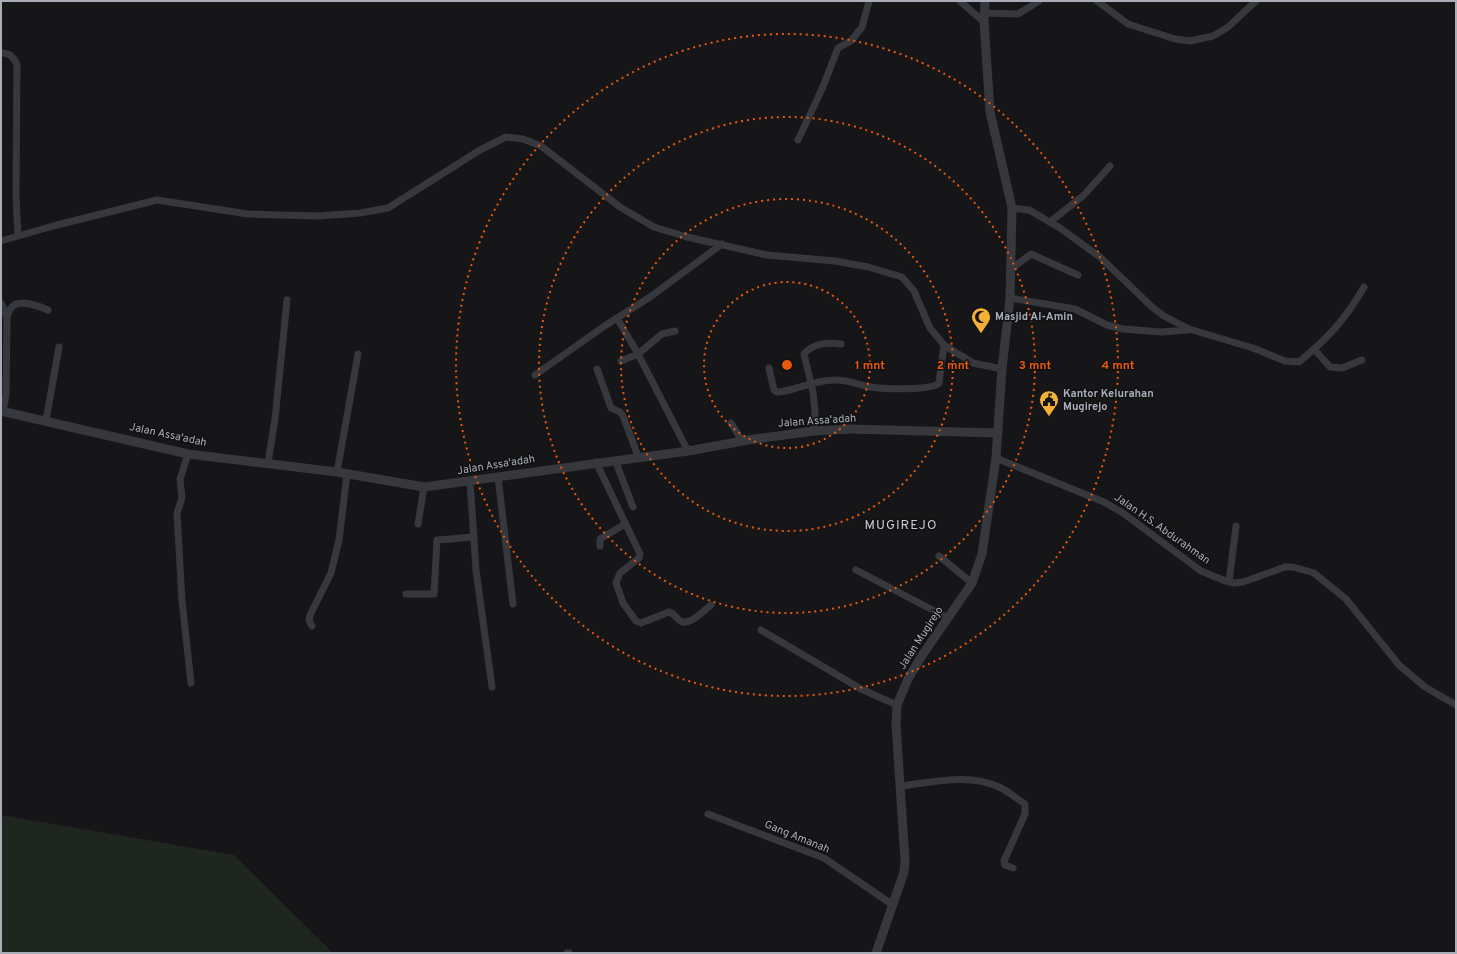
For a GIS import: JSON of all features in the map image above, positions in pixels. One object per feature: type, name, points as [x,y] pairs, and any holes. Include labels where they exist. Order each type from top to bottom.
[{"type":"street","points":[[798,140],[822,89],[838,48],[851,42],[862,27],[870,1]]},
{"type":"street","points":[[960,1],[984,18],[1018,14],[1039,1]]},
{"type":"street","name":"Jalan Mugirejo","points":[[876,953],[904,872],[905,861],[896,724],[897,705],[908,679],[921,657],[972,583],[982,554],[996,458],[1002,369],[1010,298],[1012,208],[990,112],[984,18],[985,1]]},
{"type":"street","points":[[1097,1],[1128,24],[1174,40],[1190,41],[1213,36],[1228,27],[1256,1]]},
{"type":"street","points":[[1,53],[10,54],[15,59],[17,66],[16,196],[18,235]]},
{"type":"street","points":[[1,241],[18,235],[157,200],[248,214],[318,216],[360,213],[388,208],[409,196],[465,158],[506,137],[523,139],[541,146],[620,207],[654,227],[687,237],[767,255],[835,261],[868,267],[902,277],[914,291],[930,328],[944,345],[973,363],[1002,369]]},
{"type":"street","points":[[1050,222],[1084,195],[1110,166]]},
{"type":"street","points":[[1012,208],[1029,210],[1050,222],[1100,257],[1152,307],[1164,316],[1189,330],[1254,348],[1292,362],[1298,362],[1336,328],[1352,307],[1364,286]]},
{"type":"street","points":[[535,375],[650,297],[722,244]]},
{"type":"street","points":[[1011,269],[1031,254],[1078,275]]},
{"type":"street","points":[[1010,298],[1075,309],[1107,324],[1123,329],[1162,332],[1189,330]]},
{"type":"street","points":[[268,463],[275,419],[287,300]]},
{"type":"street","points":[[1,303],[7,317]]},
{"type":"street","points":[[2,411],[6,395],[7,317],[11,308],[17,304],[39,306],[48,310]]},
{"type":"street","points":[[617,318],[638,354],[688,451]]},
{"type":"street","points":[[621,361],[638,354],[662,334],[675,331]]},
{"type":"street","points":[[814,431],[815,412],[811,383],[804,357],[806,351],[824,344],[841,344]]},
{"type":"street","points":[[769,368],[774,390],[777,392],[811,383],[838,379],[884,389],[936,386],[939,383],[944,345]]},
{"type":"street","points":[[46,420],[59,348]]},
{"type":"street","points":[[1314,349],[1330,367],[1342,368],[1362,360]]},
{"type":"street","points":[[337,472],[358,354]]},
{"type":"street","points":[[597,369],[611,408],[620,412],[623,416],[638,456]]},
{"type":"street","name":"Jalan Assa'adah","points":[[2,411],[188,454],[337,472],[424,486],[470,482],[596,462],[688,451],[742,441],[814,431],[849,429],[998,434]]},
{"type":"street","points":[[731,423],[742,441]]},
{"type":"street","points":[[188,454],[180,479],[182,498],[177,513],[182,601],[191,683]]},
{"type":"street","name":"Jalan H.S. Abdurahman","points":[[996,458],[1104,502],[1136,522],[1201,571],[1229,582],[1243,582],[1284,567],[1299,568],[1314,573],[1346,599],[1399,665],[1425,687],[1456,705]]},
{"type":"street","points":[[615,460],[633,507]]},
{"type":"street","points":[[596,462],[637,548],[640,558],[620,573],[616,583],[623,603],[636,622],[641,623],[669,612],[680,621],[685,622],[692,620],[711,605]]},
{"type":"street","points":[[312,626],[309,620],[310,615],[332,573],[339,540],[347,474]]},
{"type":"street","points":[[498,477],[513,604]]},
{"type":"street","points":[[470,482],[476,570],[492,687]]},
{"type":"street","points":[[418,524],[424,486]]},
{"type":"street","points":[[600,546],[600,539],[625,524]]},
{"type":"street","points":[[1229,582],[1236,526]]},
{"type":"street","points":[[406,594],[434,594],[437,540],[474,537]]},
{"type":"street","points":[[939,556],[972,583]]},
{"type":"street","points":[[856,570],[948,618]]},
{"type":"street","points":[[761,630],[856,686],[897,705]]},
{"type":"street","points":[[901,786],[951,780],[972,780],[1000,787],[1025,804],[1025,814],[1004,861],[1005,865],[1013,868]]},
{"type":"street","name":"Gang Amanah","points":[[708,814],[824,858],[893,905]]},
{"type":"shaded area","points":[[1,815],[234,855],[333,953],[1,953]]},
{"type":"place","name":"Masjid Al-Amin","points":[[981,334]]},
{"type":"place","name":"Kantor Kelurahan Mugirejo","points":[[1049,417]]},
{"type":"district","name":"MUGIREJO","points":[[901,526]]}]
